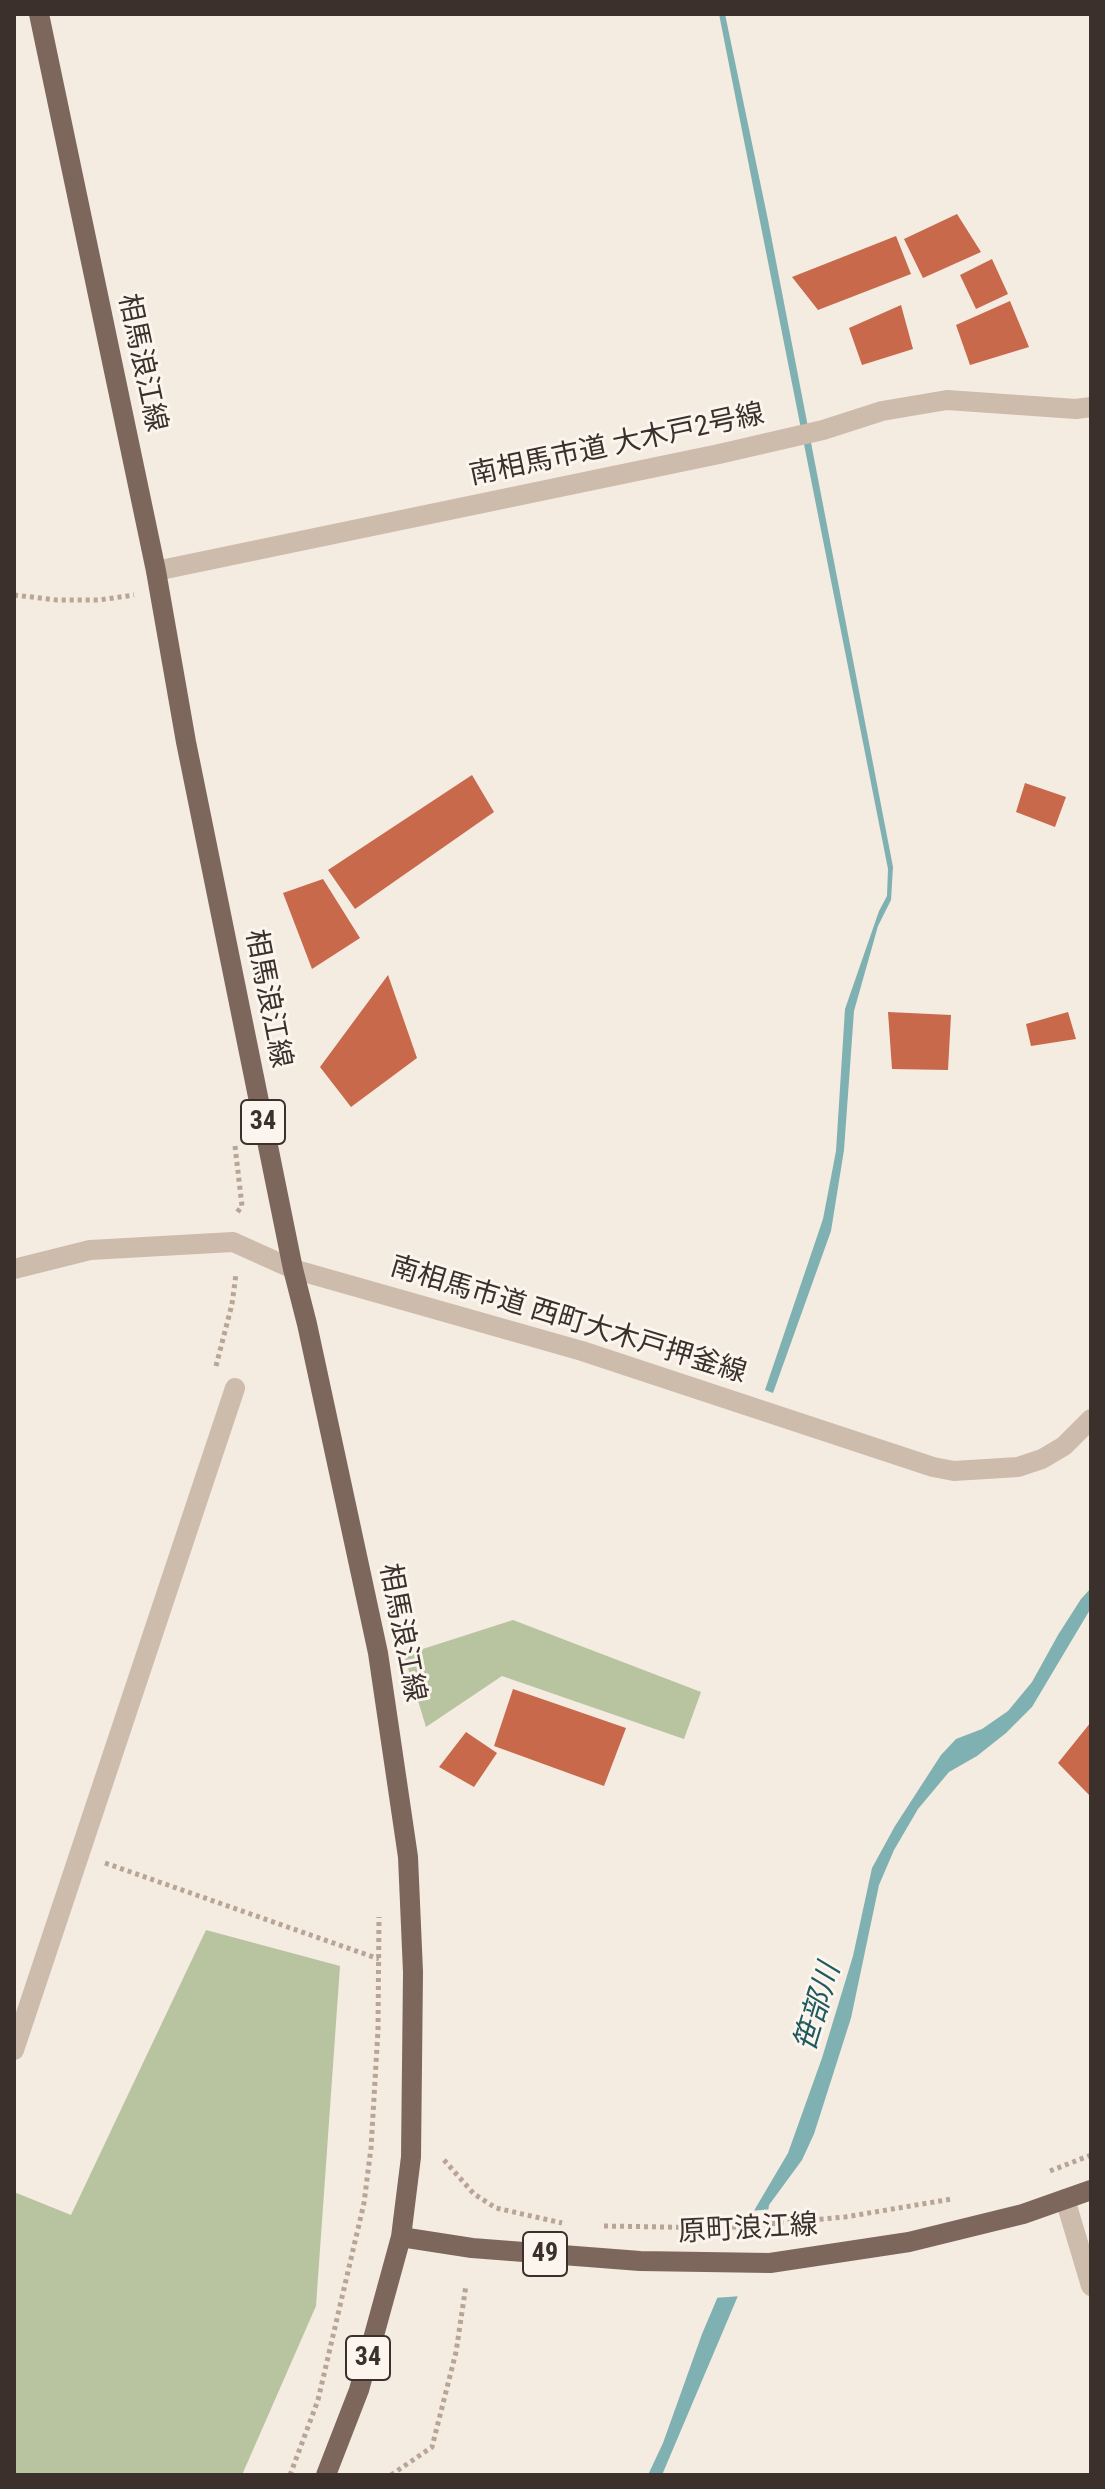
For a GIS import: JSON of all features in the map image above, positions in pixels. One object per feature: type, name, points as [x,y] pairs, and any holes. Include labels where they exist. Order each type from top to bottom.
[{"type":"main road","name":"相馬浪江線","points":[[39,14],[157,581],[186,742],[293,1269],[311,1340],[380,1668],[408,1857],[413,1972],[411,2157],[401,2237]]},
{"type":"main road","name":"原町浪江線","points":[[401,2237],[472,2248],[690,2263],[770,2263],[909,2242],[1023,2214],[1091,2190]]},
{"type":"main road","name":"34","points":[[326,2475],[359,2390],[401,2237]]},
{"type":"street","name":"南相馬市道 大木戸2号線","points":[[157,581],[823,430],[882,411],[947,400],[1076,409],[1091,407]]},
{"type":"street","name":"南相馬市道 西町大木戸押釜線","points":[[15,1270],[90,1250],[233,1242],[293,1269],[596,1355],[933,1467],[954,1471],[1018,1467],[1042,1459],[1064,1446],[1091,1419]]},
{"type":"street","points":[[14,2050],[235,1388]]},
{"type":"street","points":[[1065,2199],[1091,2286]]},
{"type":"path","points":[[14,595],[57,600],[99,600],[157,581]]},
{"type":"path","points":[[216,1367],[232,1304],[236,1269],[246,1277]]},
{"type":"path","points":[[81,1855],[413,1972]]},
{"type":"path","points":[[290,2475],[318,2400],[364,2203],[371,2148],[378,2030],[379,1916]]},
{"type":"path","points":[[1038,2175],[1091,2155]]},
{"type":"path","points":[[444,2160],[474,2194],[496,2208],[572,2224]]},
{"type":"path","points":[[599,2226],[724,2228],[845,2217],[957,2198]]},
{"type":"path","points":[[391,2475],[432,2447],[456,2352],[466,2285]]},
{"type":"green space","points":[[513,1620],[701,1692],[684,1739],[502,1676],[426,1727],[404,1655]]},
{"type":"green space","points":[[206,1930],[340,1966],[316,2306],[242,2475],[14,2475],[14,2192],[71,2215]]},
{"type":"water","points":[[719,14],[725,14],[768,220],[893,867],[891,900],[878,926],[854,1011],[844,1150],[831,1231],[773,1393],[765,1390],[823,1219],[836,1151],[845,1009],[887,896],[888,869]]},
{"type":"water","points":[[1091,1588],[1091,1608],[1032,1707],[977,1756],[949,1772],[918,1809],[894,1850],[879,1885],[851,2018],[814,2134],[802,2160],[769,2205],[765,2232],[662,2475],[648,2475],[663,2443],[702,2334],[755,2209],[788,2153],[822,2058],[853,1956],[872,1868],[941,1755],[956,1739],[982,1729],[1008,1711],[1032,1682],[1058,1635]]},
{"type":"pier","points":[[773,2209],[769,2233],[742,2296],[714,2298],[750,2211]]},
{"type":"building","points":[[957,214],[981,252],[923,278],[904,239]]},
{"type":"building","points":[[896,236],[911,274],[818,310],[792,277]]},
{"type":"building","points":[[992,259],[1008,294],[976,309],[960,275]]},
{"type":"building","points":[[1010,301],[1029,347],[970,365],[956,325]]},
{"type":"building","points":[[901,305],[913,349],[862,365],[849,328]]},
{"type":"building","points":[[472,775],[494,812],[355,909],[328,870]]},
{"type":"building","points":[[1025,783],[1066,797],[1055,827],[1016,812]]},
{"type":"building","points":[[323,879],[360,938],[312,969],[283,893]]},
{"type":"building","points":[[388,975],[417,1058],[351,1107],[320,1067]]},
{"type":"building","points":[[888,1012],[951,1015],[948,1070],[892,1069]]},
{"type":"building","points":[[1068,1012],[1076,1039],[1031,1046],[1026,1024]]},
{"type":"building","points":[[513,1689],[626,1728],[604,1786],[494,1746]]},
{"type":"building","points":[[1091,1722],[1091,1797],[1058,1763]]},
{"type":"building","points":[[466,1732],[497,1753],[474,1787],[439,1767]]},
{"type":"water label","name":"笹部川","points":[[819,2008]]}]
